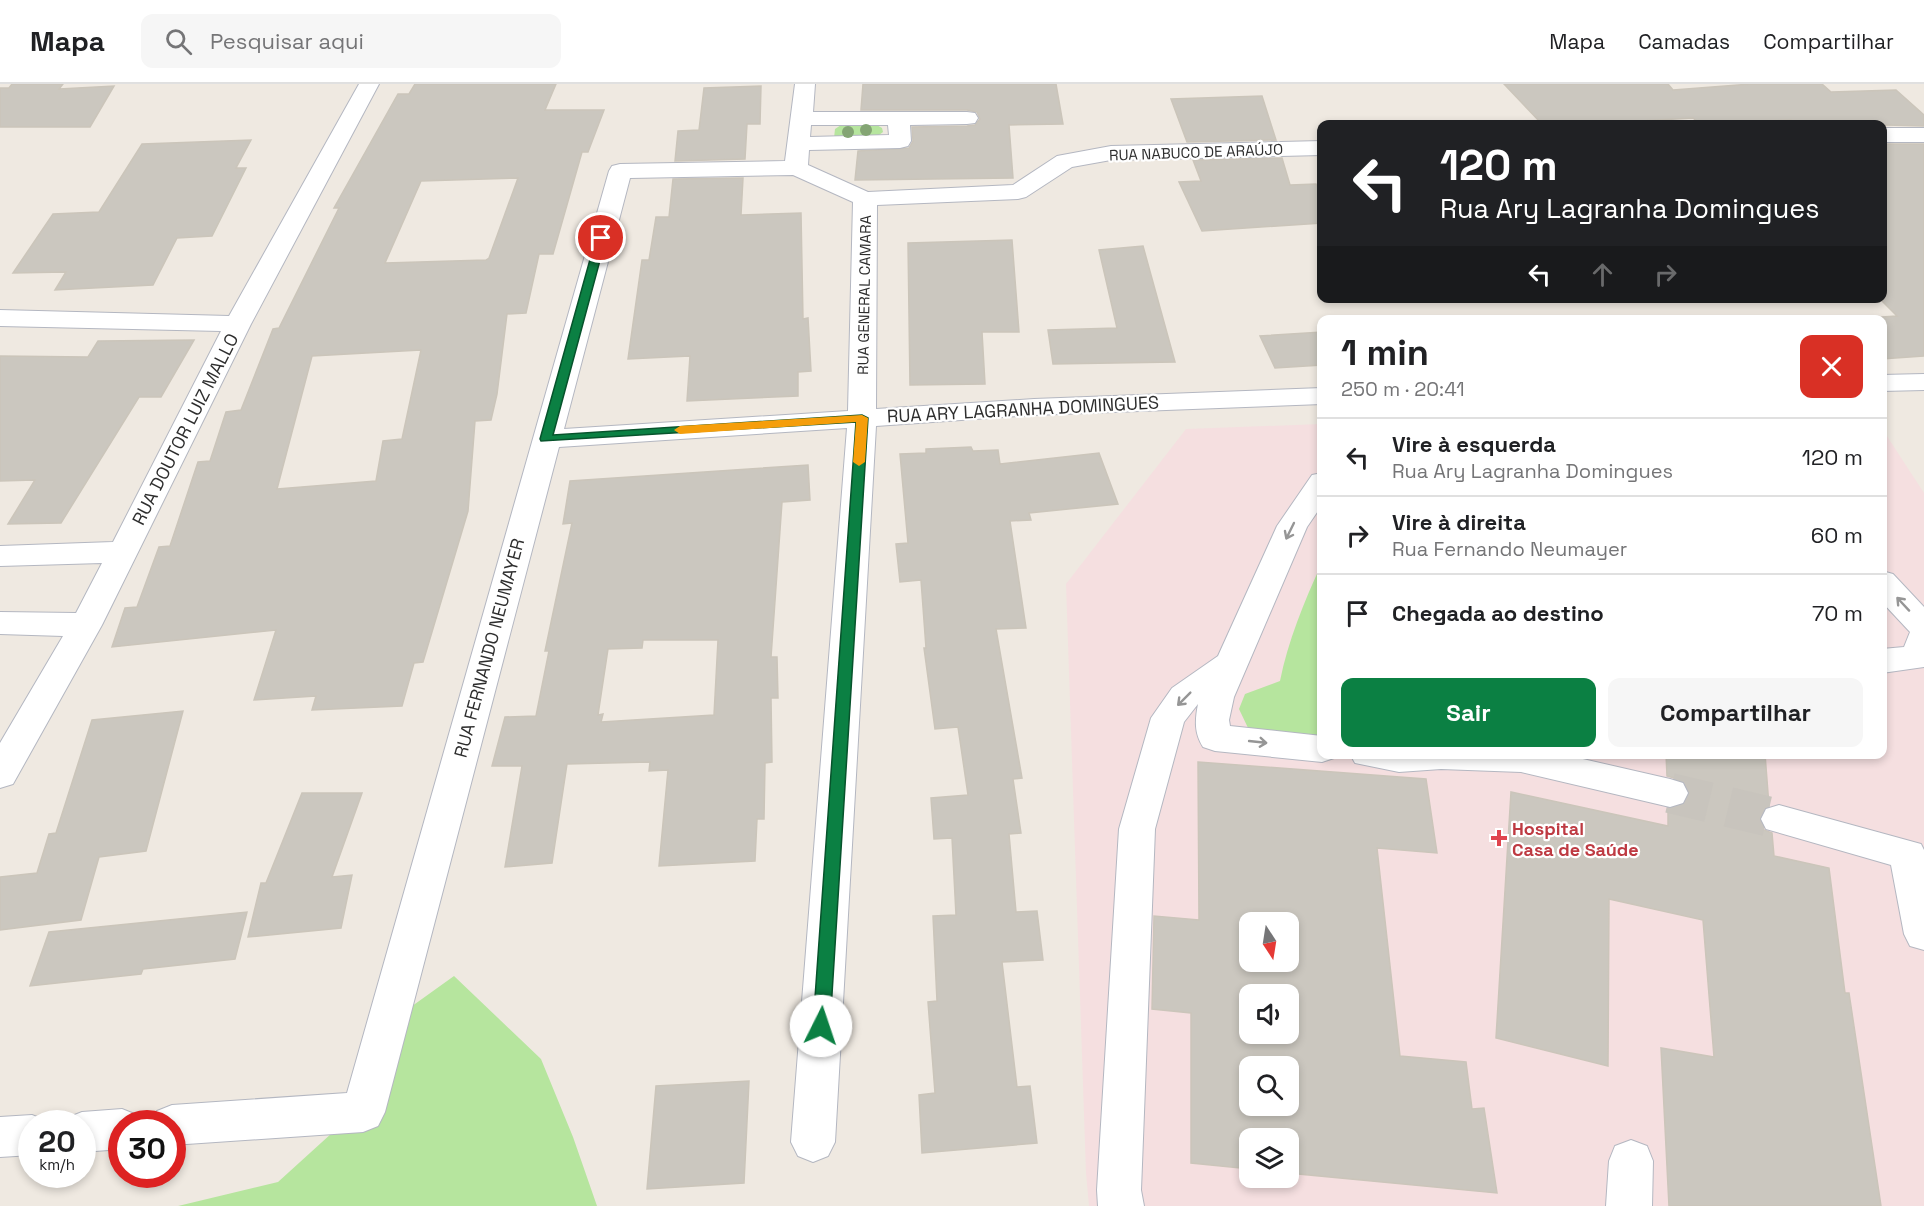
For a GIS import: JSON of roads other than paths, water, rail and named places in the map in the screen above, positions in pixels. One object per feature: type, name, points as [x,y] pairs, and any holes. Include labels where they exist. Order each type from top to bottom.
[{"type":"street","name":"RUA DOUTOR LUIZ MALLO","points":[[0,774],[86,625],[238,324],[369,84]]},
{"type":"street","points":[[805,84],[798,156],[900,141],[899,118]]},
{"type":"street","points":[[802,119],[967,118]]},
{"type":"street","points":[[1887,135],[1924,135]]},
{"type":"street","name":"RUA NABUCO DE ARAÚJO","points":[[865,199],[1018,192],[1065,161],[1111,153],[1317,148]]},
{"type":"street","name":"RUA GENERAL CAMARA","points":[[798,156],[865,199],[862,418],[813,1142]]},
{"type":"street","name":"RUA FERNANDO NEUMAYER","points":[[186,1124],[363,1112],[620,171],[798,156]]},
{"type":"street","points":[[0,318],[238,324]]},
{"type":"street","points":[[1887,383],[1924,382]]},
{"type":"street","name":"RUA ARY LAGRANHA DOMINGUES","points":[[546,439],[1034,407],[1317,396]]},
{"type":"street","points":[[1215,738],[1213,709],[1231,664],[1292,526],[1317,489]]},
{"type":"street","points":[[0,556],[123,552]]},
{"type":"street","points":[[1887,590],[1923,645],[1887,660]]},
{"type":"street","points":[[0,623],[86,625]]},
{"type":"street","points":[[1121,1206],[1119,1190],[1137,829],[1168,718],[1184,697],[1231,664]]},
{"type":"street","points":[[1159,755],[1191,738],[1215,738],[1317,748]]},
{"type":"street","points":[[1529,759],[1670,793]]},
{"type":"street","points":[[1779,819],[1908,855],[1924,934]]},
{"type":"street","points":[[0,1137],[18,1136]]},
{"type":"street","points":[[1629,1206],[1631,1161]]},
{"type":"tunnel","points":[[1670,793],[1779,819]]},
{"type":"place","name":"Hospital Casa de Saúde","points":[[1499,838]]}]
